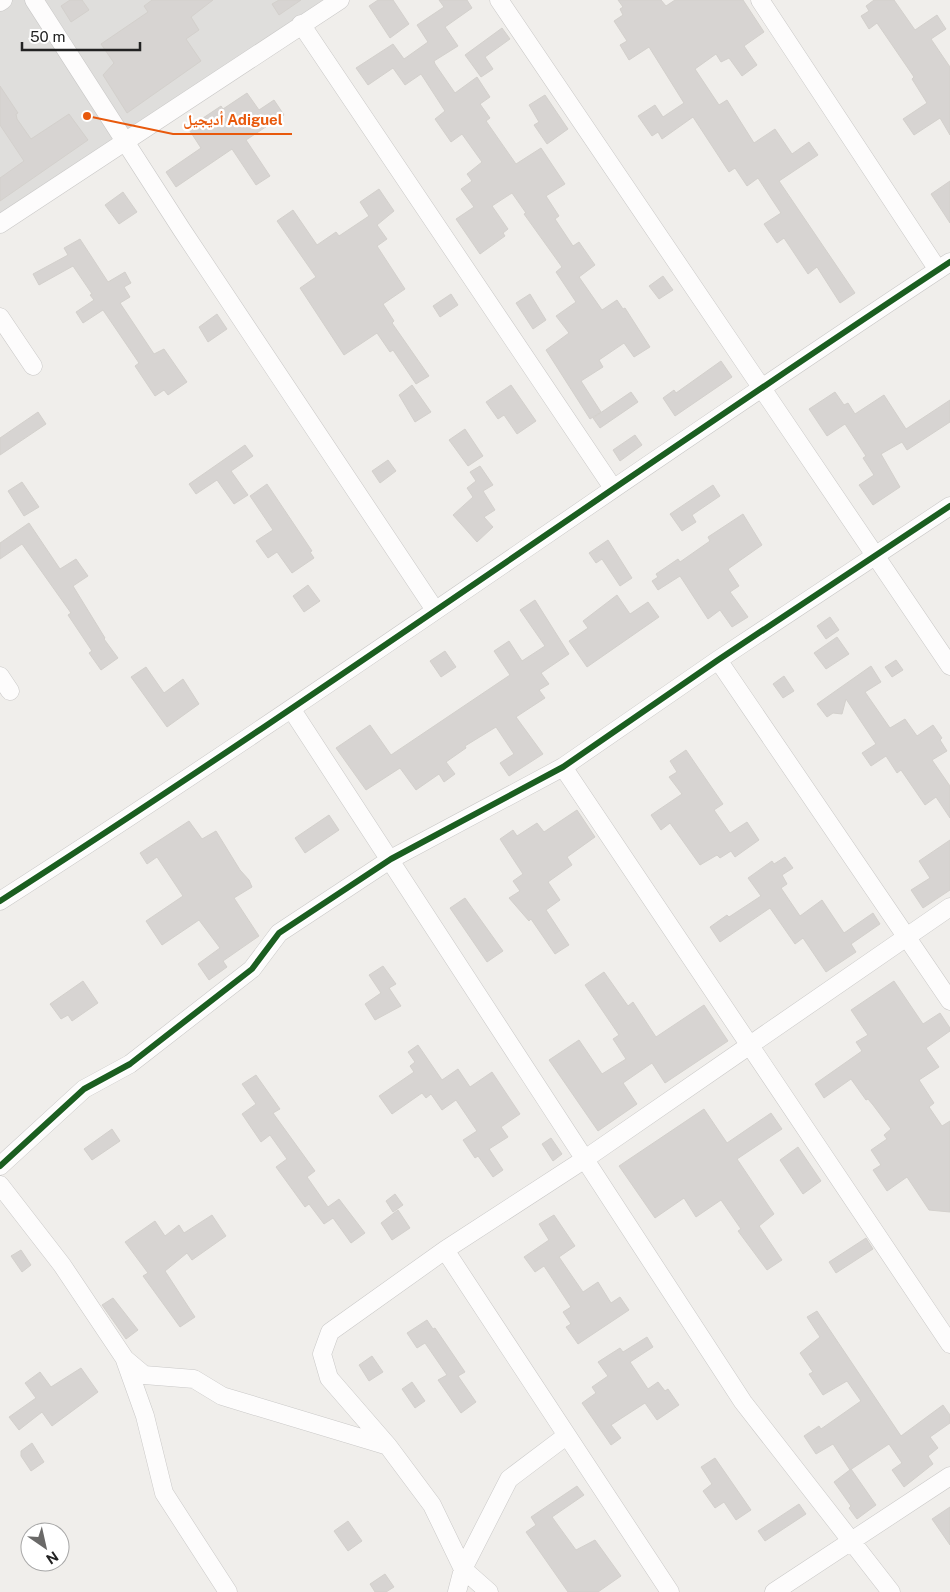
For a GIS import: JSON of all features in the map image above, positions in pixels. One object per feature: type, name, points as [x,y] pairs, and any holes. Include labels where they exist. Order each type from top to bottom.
[{"type":"street","points":[[0,2],[4,0]]},
{"type":"street","points":[[34,0],[125,142],[435,610]]},
{"type":"street","points":[[0,224],[340,0]]},
{"type":"street","points":[[499,0],[950,666]]},
{"type":"street","points":[[0,901],[292,710],[761,387],[944,266],[760,0]]},
{"type":"street","points":[[301,24],[613,488]]},
{"type":"street","points":[[0,317],[33,366]]},
{"type":"street","points":[[0,1166],[84,1089],[130,1064],[252,969],[279,933],[391,859],[563,767],[875,554],[950,506]]},
{"type":"street","points":[[718,660],[950,1001]]},
{"type":"street","points":[[0,676],[10,692]]},
{"type":"street","points":[[292,710],[391,859],[743,1402],[891,1592]]},
{"type":"street","points":[[563,767],[950,1344]]},
{"type":"street","points":[[489,1592],[464,1569],[432,1505],[388,1446],[329,1378],[322,1354],[330,1332],[445,1250],[585,1159],[950,907]]},
{"type":"street","points":[[0,1185],[62,1265],[125,1360],[145,1416],[164,1493],[228,1592]]},
{"type":"street","points":[[445,1250],[670,1592]]},
{"type":"street","points":[[125,1360],[144,1374],[194,1379],[222,1396],[388,1446]]},
{"type":"street","points":[[457,1592],[464,1569],[509,1479],[566,1436]]},
{"type":"street","points":[[774,1592],[950,1476]]},
{"type":"shaded area","points":[[0,0],[347,0],[0,232]]},
{"type":"building","points":[[70,0],[82,0],[89,10],[71,22],[61,6]]},
{"type":"building","points":[[152,0],[213,0],[191,17],[199,30],[186,39],[201,61],[127,113],[103,75],[114,63],[101,44],[148,12],[144,6]]},
{"type":"building","points":[[279,0],[301,0],[279,15],[272,4]]},
{"type":"building","points":[[378,0],[393,0],[409,24],[390,38],[369,6]]},
{"type":"building","points":[[439,0],[467,0],[472,8],[445,27],[458,46],[434,61],[435,64],[455,93],[477,77],[490,97],[480,104],[490,118],[486,121],[516,164],[541,148],[565,184],[546,196],[559,216],[555,219],[573,246],[579,242],[595,265],[579,277],[602,310],[617,300],[623,309],[625,308],[650,347],[634,357],[624,343],[599,360],[603,367],[581,381],[601,412],[590,419],[546,350],[569,333],[556,316],[576,302],[556,272],[562,267],[524,214],[526,213],[512,193],[492,206],[508,229],[503,233],[505,236],[480,254],[456,219],[474,207],[461,189],[472,181],[467,174],[482,162],[462,134],[451,142],[435,119],[445,111],[421,74],[405,85],[393,68],[368,85],[356,68],[393,44],[404,59],[428,42],[417,25],[444,7]]},
{"type":"building","points":[[618,0],[661,0],[666,6],[675,0],[743,0],[764,32],[744,46],[757,65],[742,76],[729,58],[721,62],[716,54],[695,69],[719,105],[727,100],[754,143],[775,129],[792,154],[809,142],[818,155],[779,181],[855,293],[840,303],[817,267],[808,274],[784,238],[777,243],[764,224],[781,213],[758,178],[747,186],[735,168],[729,172],[693,117],[662,139],[658,132],[652,136],[638,116],[655,105],[663,117],[684,103],[649,47],[629,60],[620,45],[627,41],[614,21],[623,15],[620,9],[623,7]]},
{"type":"building","points":[[874,0],[894,0],[915,30],[937,15],[946,29],[931,39],[950,67],[950,135],[940,118],[914,135],[903,119],[927,103],[912,79],[914,77],[877,23],[869,29],[861,16],[869,11],[866,6]]},
{"type":"building","points":[[502,28],[510,39],[485,57],[493,69],[481,77],[465,55]]},
{"type":"building","points":[[0,86],[18,113],[16,114],[17,119],[31,139],[69,114],[88,140],[0,201],[0,178],[24,161],[0,125]]},
{"type":"building","points":[[247,93],[259,110],[274,100],[284,115],[246,140],[270,176],[256,185],[232,149],[176,187],[166,172],[201,148],[188,128],[221,106],[223,109]]},
{"type":"building","points":[[545,95],[568,129],[547,144],[534,125],[539,122],[529,105]]},
{"type":"building","points":[[950,181],[950,223],[931,194]]},
{"type":"building","points":[[379,189],[394,211],[377,225],[387,239],[377,246],[405,289],[383,304],[394,321],[392,323],[429,376],[416,384],[393,350],[390,352],[377,333],[344,355],[300,288],[316,277],[277,221],[293,210],[317,245],[336,232],[339,236],[369,216],[360,202]]},
{"type":"building","points":[[123,192],[137,212],[119,224],[105,205]]},
{"type":"building","points":[[80,239],[108,282],[125,272],[131,283],[124,287],[130,297],[120,303],[154,354],[164,349],[187,382],[168,395],[164,390],[155,396],[135,366],[139,363],[103,310],[83,323],[76,312],[94,300],[73,266],[39,285],[33,274],[68,255],[64,248]]},
{"type":"building","points":[[663,276],[673,290],[659,299],[649,286]]},
{"type":"building","points":[[451,294],[458,305],[440,317],[433,306]]},
{"type":"building","points":[[530,294],[546,320],[533,329],[516,303]]},
{"type":"building","points":[[217,314],[227,329],[208,342],[199,327]]},
{"type":"building","points":[[721,361],[732,377],[675,416],[663,398],[674,390],[676,393]]},
{"type":"building","points":[[412,385],[431,412],[415,422],[399,395]]},
{"type":"building","points":[[511,385],[536,421],[517,434],[504,415],[498,419],[486,402]]},
{"type":"building","points":[[631,392],[638,402],[600,428],[593,418]]},
{"type":"building","points":[[835,392],[844,405],[848,403],[855,414],[884,395],[906,429],[950,400],[950,422],[907,450],[902,442],[881,454],[900,487],[873,505],[859,485],[874,475],[863,458],[866,456],[845,424],[827,436],[809,409]]},
{"type":"building","points":[[38,412],[46,424],[0,455],[0,438]]},
{"type":"building","points":[[465,429],[483,456],[468,466],[449,440]]},
{"type":"building","points":[[635,435],[642,445],[620,461],[613,450]]},
{"type":"building","points":[[245,445],[253,456],[231,471],[248,495],[234,504],[217,480],[196,494],[189,484]]},
{"type":"building","points":[[388,460],[396,471],[380,483],[372,471]]},
{"type":"building","points":[[480,466],[493,485],[483,491],[495,510],[484,517],[493,527],[477,542],[453,515],[473,497],[467,488],[476,481],[470,472]]},
{"type":"building","points":[[22,482],[39,507],[24,516],[8,491]]},
{"type":"building","points":[[267,484],[312,551],[310,552],[314,558],[292,573],[277,552],[268,558],[256,541],[273,530],[250,496]]},
{"type":"building","points":[[713,485],[720,496],[692,515],[696,522],[682,531],[670,514]]},
{"type":"building","points":[[743,514],[762,545],[728,569],[739,586],[730,592],[748,617],[732,627],[720,610],[708,619],[680,576],[658,590],[652,581],[658,577],[656,574],[678,559],[680,562],[710,541],[708,537]]},
{"type":"building","points":[[29,523],[60,569],[76,559],[88,576],[73,586],[104,639],[118,658],[101,670],[89,653],[92,651],[68,615],[71,613],[22,544],[0,559],[0,543]]},
{"type":"building","points":[[608,540],[632,578],[620,586],[602,559],[596,563],[589,553]]},
{"type":"building","points":[[308,585],[320,601],[304,612],[293,596]]},
{"type":"building","points":[[617,595],[630,614],[648,602],[659,617],[587,667],[569,641],[588,628],[583,621]]},
{"type":"building","points":[[535,600],[569,654],[541,673],[549,684],[539,690],[545,698],[516,717],[543,754],[509,776],[500,763],[514,754],[496,727],[465,746],[466,748],[446,762],[455,774],[444,782],[439,774],[416,790],[400,768],[366,790],[336,748],[370,725],[391,755],[510,675],[494,651],[509,641],[522,661],[545,646],[520,610]]},
{"type":"building","points":[[830,617],[839,630],[826,639],[817,626]]},
{"type":"building","points":[[837,637],[849,654],[826,669],[814,653]]},
{"type":"building","points":[[445,651],[456,667],[441,677],[430,661]]},
{"type":"building","points":[[896,660],[903,670],[892,677],[885,667]]},
{"type":"building","points":[[871,666],[881,682],[865,692],[890,728],[905,719],[917,736],[933,725],[942,738],[940,740],[947,751],[932,760],[950,786],[950,818],[936,797],[925,805],[901,770],[897,773],[886,756],[871,766],[862,753],[876,744],[846,699],[842,714],[833,713],[827,717],[817,704]]},
{"type":"building","points":[[146,667],[164,693],[183,679],[199,704],[167,727],[131,677]]},
{"type":"building","points":[[784,676],[794,691],[783,698],[773,684]]},
{"type":"building","points":[[686,750],[723,804],[714,810],[730,833],[747,822],[759,840],[735,857],[731,851],[720,858],[717,855],[700,865],[670,823],[661,830],[651,815],[682,794],[669,777],[677,772],[670,761]]},
{"type":"building","points":[[577,810],[595,837],[567,857],[572,865],[548,882],[560,900],[546,910],[569,945],[555,954],[531,919],[529,921],[509,898],[520,891],[513,881],[523,874],[500,839],[513,830],[517,836],[537,823],[544,832]]},
{"type":"building","points":[[329,815],[339,830],[305,853],[295,838]]},
{"type":"building","points":[[189,821],[202,839],[216,831],[240,870],[249,880],[252,887],[234,898],[259,936],[223,961],[227,967],[209,980],[198,964],[220,948],[199,920],[162,945],[146,921],[183,896],[157,857],[147,864],[140,853]]},
{"type":"building","points":[[950,840],[950,890],[923,908],[911,890],[930,878],[919,861]]},
{"type":"building","points":[[785,857],[793,868],[782,875],[787,884],[781,888],[800,916],[822,900],[844,933],[873,913],[880,924],[851,944],[856,952],[826,972],[803,938],[795,944],[770,908],[720,942],[710,927],[761,896],[748,878],[772,861],[774,864]]},
{"type":"building","points":[[465,898],[503,951],[487,962],[450,908]]},
{"type":"building","points":[[383,966],[396,984],[389,988],[401,1006],[375,1020],[365,1004],[381,993],[369,975]]},
{"type":"building","points":[[604,972],[628,1006],[633,1002],[656,1037],[704,1005],[728,1041],[665,1083],[652,1063],[623,1083],[637,1104],[598,1131],[549,1060],[579,1040],[602,1074],[626,1059],[613,1039],[619,1035],[585,985]]},
{"type":"building","points":[[83,981],[98,1003],[72,1021],[68,1015],[61,1019],[50,1004]]},
{"type":"building","points":[[894,981],[923,1024],[940,1013],[950,1028],[950,1031],[926,1048],[939,1067],[919,1080],[934,1103],[929,1107],[942,1126],[950,1121],[950,1212],[929,1210],[907,1177],[887,1191],[873,1170],[881,1165],[871,1150],[887,1139],[884,1135],[891,1129],[851,1079],[824,1098],[815,1084],[862,1051],[856,1042],[868,1035],[851,1010]]},
{"type":"building","points":[[418,1045],[442,1080],[458,1069],[470,1087],[492,1072],[520,1114],[501,1127],[508,1137],[489,1149],[503,1170],[493,1177],[478,1156],[475,1158],[463,1140],[477,1131],[456,1100],[442,1110],[431,1094],[426,1098],[422,1093],[392,1114],[379,1096],[414,1072],[410,1066],[415,1062],[408,1052]]},
{"type":"building","points":[[256,1075],[280,1109],[273,1113],[315,1171],[307,1177],[328,1207],[339,1199],[365,1233],[351,1243],[333,1218],[324,1224],[309,1204],[305,1207],[276,1167],[287,1159],[270,1135],[261,1142],[242,1114],[256,1104],[242,1084]]},
{"type":"building","points":[[704,1109],[727,1143],[771,1113],[782,1129],[737,1159],[774,1214],[759,1226],[782,1260],[767,1270],[738,1231],[741,1229],[721,1200],[696,1217],[684,1198],[655,1218],[619,1166]]},
{"type":"building","points":[[112,1129],[120,1141],[92,1160],[84,1149]]},
{"type":"building","points":[[551,1138],[562,1154],[553,1161],[542,1144]]},
{"type":"building","points":[[798,1147],[821,1181],[803,1194],[780,1160]]},
{"type":"building","points":[[395,1194],[403,1205],[393,1212],[386,1201]]},
{"type":"building","points":[[398,1210],[410,1228],[392,1240],[381,1223]]},
{"type":"building","points":[[212,1215],[226,1236],[192,1260],[187,1253],[165,1271],[195,1317],[180,1327],[143,1276],[148,1273],[125,1242],[155,1221],[165,1236],[179,1225],[184,1233]]},
{"type":"building","points":[[554,1215],[575,1246],[559,1257],[583,1292],[598,1282],[611,1303],[620,1297],[629,1310],[578,1344],[566,1327],[571,1324],[563,1312],[571,1307],[544,1266],[535,1272],[524,1257],[549,1240],[539,1224]]},
{"type":"building","points":[[866,1238],[873,1249],[836,1273],[829,1262]]},
{"type":"building","points":[[21,1250],[31,1265],[22,1272],[11,1256]]},
{"type":"building","points":[[113,1298],[138,1330],[126,1339],[102,1305]]},
{"type":"building","points":[[817,1311],[901,1436],[943,1405],[950,1415],[950,1423],[930,1437],[938,1448],[928,1456],[933,1464],[904,1487],[892,1470],[902,1463],[889,1444],[850,1470],[833,1444],[816,1454],[804,1436],[819,1426],[821,1429],[861,1401],[847,1381],[823,1395],[809,1374],[813,1372],[800,1353],[820,1337],[807,1317]]},
{"type":"building","points":[[427,1320],[433,1329],[435,1328],[465,1372],[458,1376],[476,1402],[461,1413],[438,1380],[447,1375],[425,1343],[417,1348],[407,1333]]},
{"type":"building","points":[[647,1337],[653,1347],[630,1362],[648,1389],[658,1382],[665,1391],[668,1389],[679,1405],[657,1420],[645,1403],[611,1425],[621,1438],[611,1445],[582,1403],[596,1393],[592,1387],[608,1376],[598,1362],[620,1348],[623,1352]]},
{"type":"building","points":[[372,1356],[383,1372],[369,1381],[359,1365]]},
{"type":"building","points":[[81,1368],[98,1392],[52,1426],[42,1412],[19,1430],[9,1417],[36,1398],[25,1383],[40,1372],[51,1387]]},
{"type":"building","points":[[412,1382],[425,1401],[415,1408],[402,1389]]},
{"type":"building","points":[[32,1443],[44,1462],[31,1471],[21,1456],[21,1451]]},
{"type":"building","points":[[715,1458],[751,1510],[736,1520],[724,1502],[715,1508],[703,1491],[712,1484],[701,1467]]},
{"type":"building","points":[[851,1469],[876,1505],[857,1519],[849,1508],[851,1506],[834,1482]]},
{"type":"building","points":[[577,1486],[584,1495],[552,1517],[576,1550],[595,1540],[621,1576],[598,1592],[568,1592],[526,1532],[536,1525],[531,1517]]},
{"type":"building","points":[[799,1504],[806,1514],[765,1541],[758,1531]]},
{"type":"building","points":[[950,1507],[950,1545],[932,1519]]},
{"type":"building","points":[[348,1521],[362,1541],[348,1551],[334,1531]]},
{"type":"building","points":[[385,1574],[394,1587],[386,1592],[375,1592],[370,1584]]},
{"type":"cycle path","points":[[0,901],[358,664],[712,421],[950,262]]},
{"type":"cycle path","points":[[0,1166],[84,1089],[130,1064],[252,969],[279,933],[391,859],[563,767],[718,660],[950,506]]},
{"type":"place","name":"أديجيل Adiguel","points":[[87,116]]}]
